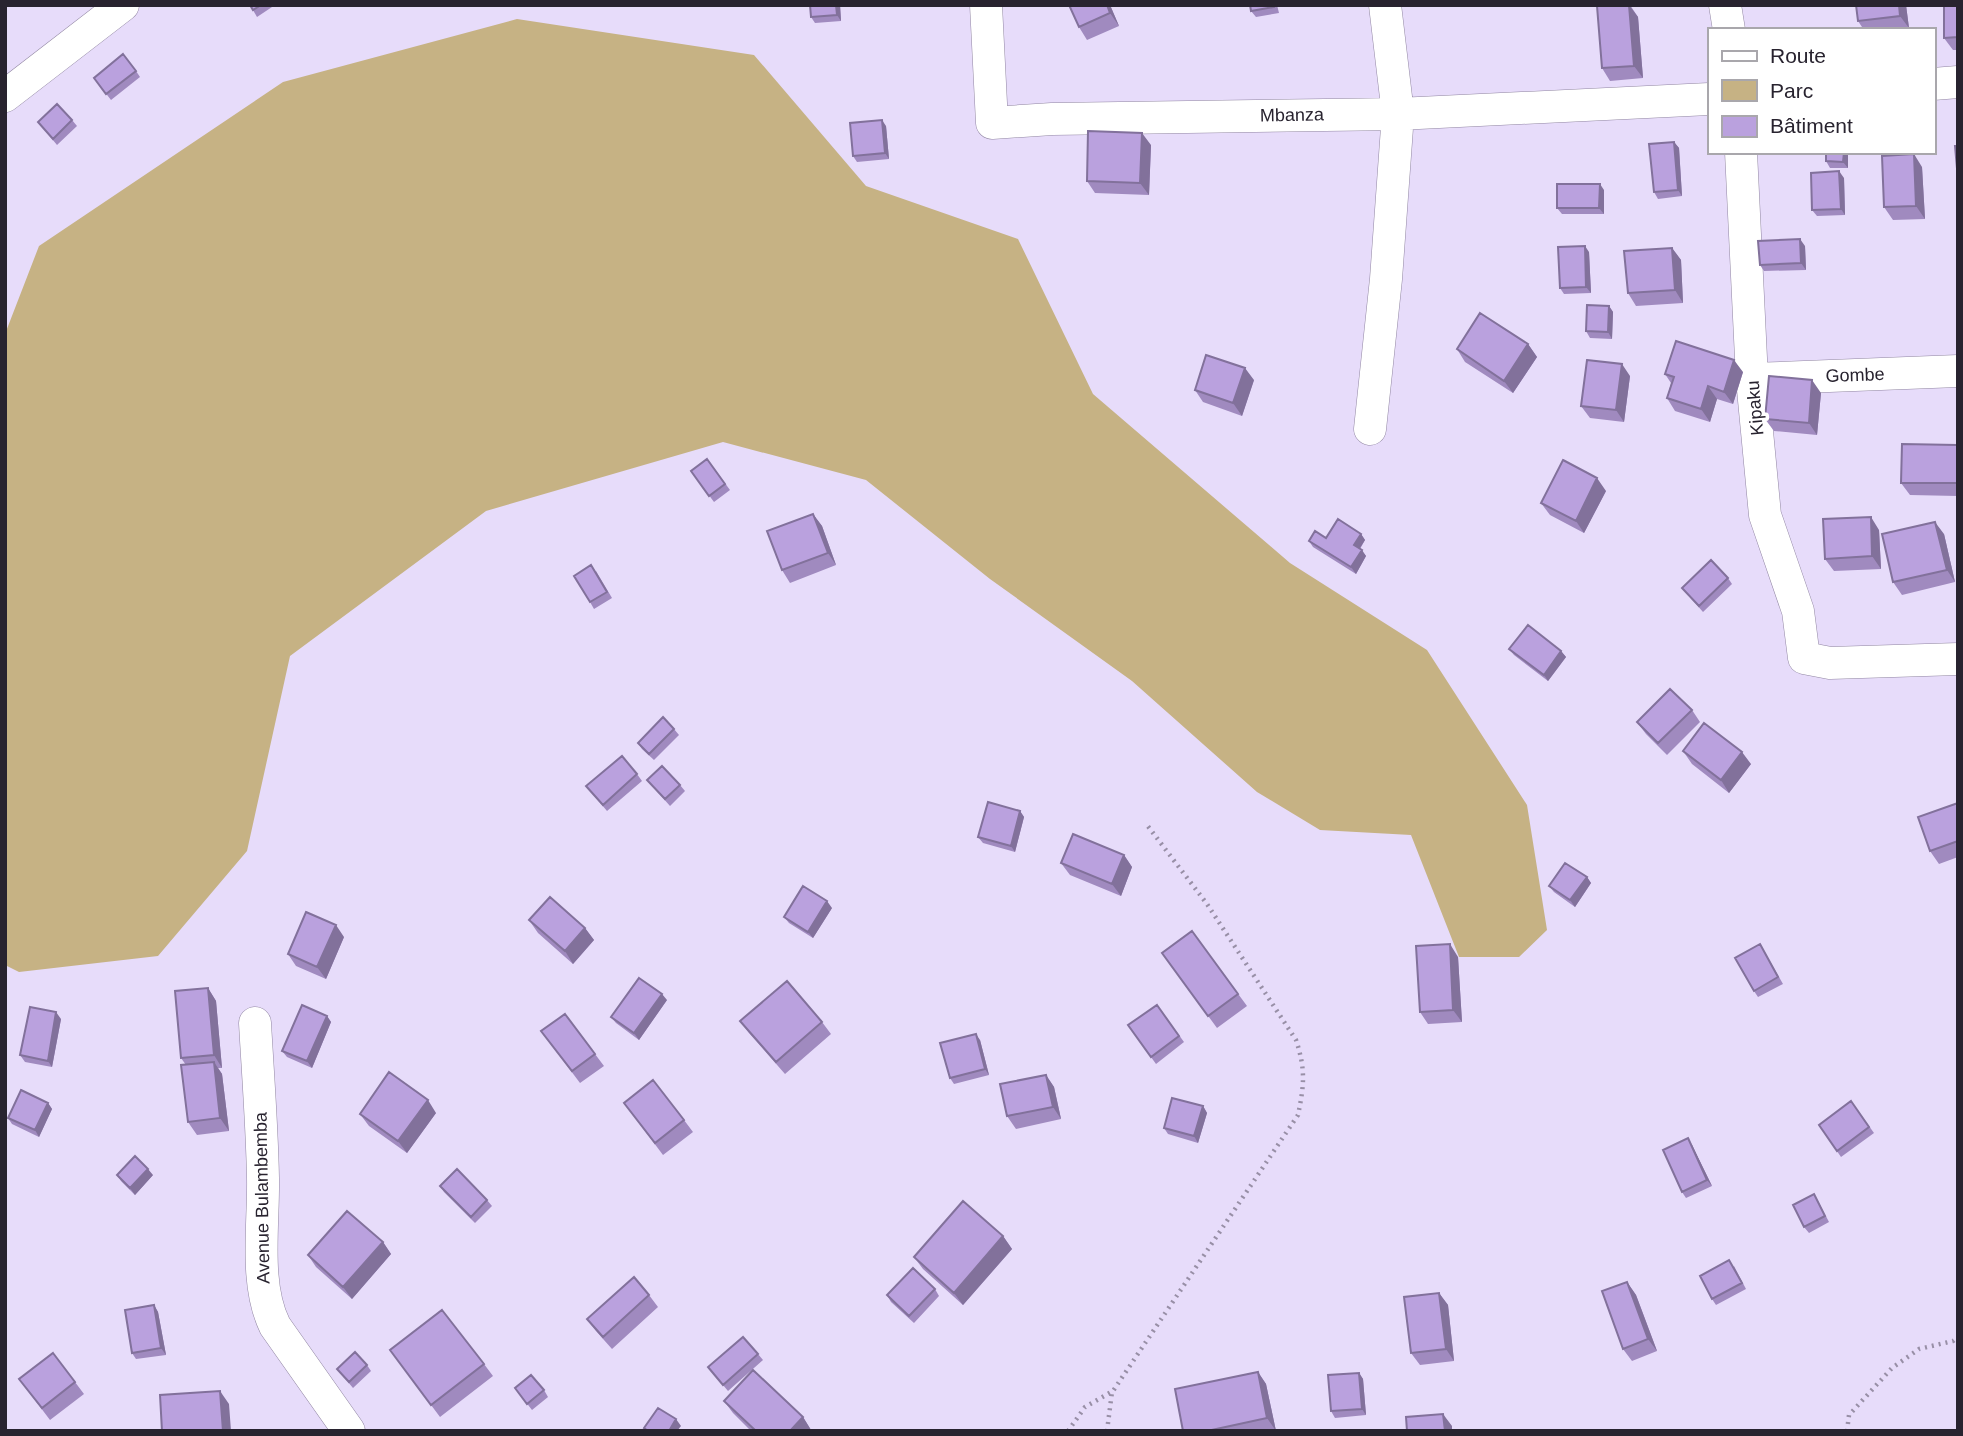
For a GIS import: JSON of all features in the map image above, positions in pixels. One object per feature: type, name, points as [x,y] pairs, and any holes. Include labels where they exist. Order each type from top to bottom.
[{"type":"street","points":[[5,96],[123,5]]},
{"type":"street","name":"Mbanza","points":[[986,5],[992,123],[1066,119],[1398,114],[1708,99]]},
{"type":"street","points":[[1370,429],[1386,279],[1398,114],[1385,5]]},
{"type":"street","points":[[1725,5],[1728,28]]},
{"type":"street","points":[[1935,84],[1958,82]]},
{"type":"street","name":"Kipaku","points":[[1741,154],[1752,379],[1765,515],[1798,611],[1804,658],[1830,663],[1958,659]]},
{"type":"street","name":"Gombe","points":[[1752,379],[1958,371]]},
{"type":"street","name":"Avenue Bulambemba","points":[[255,1023],[263,1176],[263,1289],[266,1308],[275,1326],[349,1431]]},
{"type":"path","points":[[1107,1431],[1113,1391],[1298,1115],[1304,1085],[1303,1061],[1297,1040],[1207,904],[1147,825]]},
{"type":"path","points":[[1847,1431],[1849,1415],[1892,1368],[1919,1349],[1953,1341],[1958,1337]]},
{"type":"path","points":[[1068,1431],[1085,1407],[1113,1391]]},
{"type":"green space","points":[[517,19],[754,55],[866,186],[1018,239],[1093,394],[1290,563],[1427,650],[1527,805],[1547,930],[1519,957],[1459,957],[1411,835],[1320,830],[1257,792],[1132,681],[990,579],[866,480],[723,442],[486,511],[290,656],[247,851],[158,956],[19,972],[5,965],[5,334],[39,246],[283,82]]},
{"type":"building","points":[[810,5],[836,5],[837,15],[811,17]]},
{"type":"building","points":[[1069,5],[1107,5],[1110,13],[1079,27]]},
{"type":"building","points":[[1250,5],[1274,5],[1274,7],[1251,11]]},
{"type":"building","points":[[1629,5],[1634,66],[1602,68],[1597,6]]},
{"type":"building","points":[[1856,5],[1899,5],[1900,16],[1858,21]]},
{"type":"building","points":[[1944,5],[1958,5],[1958,37],[1944,38]]},
{"type":"building","points":[[123,54],[136,71],[106,94],[94,78]]},
{"type":"building","points":[[57,104],[72,120],[53,139],[38,122]]},
{"type":"building","points":[[882,120],[885,153],[853,156],[850,123]]},
{"type":"building","points":[[1088,131],[1142,133],[1140,183],[1087,181]]},
{"type":"building","points":[[1674,142],[1678,190],[1654,192],[1649,144]]},
{"type":"building","points":[[1955,146],[1958,146],[1958,180]]},
{"type":"building","points":[[1826,154],[1844,154],[1843,162],[1826,161]]},
{"type":"building","points":[[1914,154],[1916,206],[1884,207],[1882,156]]},
{"type":"building","points":[[1839,171],[1841,209],[1812,210],[1811,173]]},
{"type":"building","points":[[1557,184],[1600,184],[1599,208],[1557,208]]},
{"type":"building","points":[[1800,239],[1801,263],[1760,265],[1758,241]]},
{"type":"building","points":[[1585,246],[1586,287],[1560,288],[1558,247]]},
{"type":"building","points":[[1672,248],[1675,290],[1628,293],[1624,251]]},
{"type":"building","points":[[1587,305],[1609,306],[1608,332],[1586,331]]},
{"type":"building","points":[[1480,313],[1528,344],[1504,381],[1457,349]]},
{"type":"building","points":[[1676,341],[1734,360],[1724,392],[1708,386],[1701,409],[1667,398],[1674,377],[1665,374]]},
{"type":"building","points":[[1206,355],[1245,368],[1233,403],[1195,390]]},
{"type":"building","points":[[1587,360],[1622,364],[1616,410],[1581,406]]},
{"type":"building","points":[[1769,376],[1812,380],[1809,423],[1765,419]]},
{"type":"building","points":[[1902,444],[1957,445],[1957,483],[1901,483]]},
{"type":"building","points":[[707,459],[725,484],[709,496],[691,471]]},
{"type":"building","points":[[1563,460],[1597,478],[1576,521],[1541,503]]},
{"type":"building","points":[[813,514],[828,553],[782,570],[767,531]]},
{"type":"building","points":[[1871,517],[1872,556],[1825,559],[1823,519]]},
{"type":"building","points":[[1338,519],[1361,534],[1354,545],[1362,550],[1351,567],[1309,541],[1315,531],[1326,538]]},
{"type":"building","points":[[1935,522],[1947,570],[1893,582],[1882,534]]},
{"type":"building","points":[[1711,560],[1728,578],[1699,606],[1682,588]]},
{"type":"building","points":[[591,565],[607,592],[590,602],[574,576]]},
{"type":"building","points":[[1528,625],[1561,651],[1544,675],[1509,649]]},
{"type":"building","points":[[1670,689],[1692,710],[1658,743],[1637,722]]},
{"type":"building","points":[[663,717],[674,729],[649,754],[638,743]]},
{"type":"building","points":[[1704,723],[1742,752],[1721,780],[1683,751]]},
{"type":"building","points":[[622,756],[637,774],[603,805],[586,786]]},
{"type":"building","points":[[662,766],[680,785],[665,799],[647,780]]},
{"type":"building","points":[[988,802],[1020,811],[1011,846],[978,837]]},
{"type":"building","points":[[1958,803],[1958,841],[1930,851],[1918,817]]},
{"type":"building","points":[[1073,834],[1124,855],[1112,884],[1061,863]]},
{"type":"building","points":[[1565,863],[1587,877],[1570,900],[1549,886]]},
{"type":"building","points":[[803,886],[827,901],[808,932],[784,917]]},
{"type":"building","points":[[550,897],[585,928],[565,951],[529,920]]},
{"type":"building","points":[[306,912],[336,925],[317,967],[288,954]]},
{"type":"building","points":[[1192,931],[1238,994],[1208,1016],[1162,953]]},
{"type":"building","points":[[1450,944],[1453,1010],[1420,1012],[1416,946]]},
{"type":"building","points":[[1760,944],[1778,977],[1754,991],[1735,958]]},
{"type":"building","points":[[639,978],[662,994],[634,1033],[611,1017]]},
{"type":"building","points":[[787,981],[822,1022],[776,1062],[740,1021]]},
{"type":"building","points":[[208,988],[214,1055],[181,1058],[175,991]]},
{"type":"building","points":[[302,1005],[327,1016],[307,1061],[282,1051]]},
{"type":"building","points":[[1157,1005],[1179,1036],[1151,1057],[1128,1025]]},
{"type":"building","points":[[30,1007],[56,1012],[48,1061],[20,1055]]},
{"type":"building","points":[[565,1014],[595,1054],[572,1071],[541,1031]]},
{"type":"building","points":[[976,1034],[985,1069],[950,1078],[940,1043]]},
{"type":"building","points":[[214,1062],[220,1118],[188,1122],[181,1065]]},
{"type":"building","points":[[389,1072],[428,1100],[398,1141],[360,1114]]},
{"type":"building","points":[[1046,1075],[1053,1107],[1007,1116],[1000,1084]]},
{"type":"building","points":[[653,1080],[684,1120],[655,1143],[624,1103]]},
{"type":"building","points":[[21,1090],[48,1103],[35,1130],[8,1118]]},
{"type":"building","points":[[1172,1098],[1203,1106],[1194,1136],[1164,1128]]},
{"type":"building","points":[[1851,1101],[1869,1127],[1837,1151],[1819,1125]]},
{"type":"building","points":[[1688,1138],[1707,1180],[1682,1192],[1663,1150]]},
{"type":"building","points":[[135,1156],[148,1169],[130,1188],[117,1175]]},
{"type":"building","points":[[457,1169],[487,1200],[471,1217],[440,1186]]},
{"type":"building","points":[[1814,1194],[1825,1216],[1804,1227],[1793,1205]]},
{"type":"building","points":[[963,1201],[1003,1236],[954,1293],[914,1257]]},
{"type":"building","points":[[347,1211],[383,1242],[343,1287],[308,1255]]},
{"type":"building","points":[[1729,1260],[1742,1283],[1712,1299],[1700,1276]]},
{"type":"building","points":[[913,1268],[935,1289],[909,1316],[887,1295]]},
{"type":"building","points":[[634,1277],[649,1295],[603,1337],[587,1319]]},
{"type":"building","points":[[1627,1282],[1648,1339],[1623,1349],[1602,1291]]},
{"type":"building","points":[[1439,1293],[1446,1349],[1411,1353],[1404,1297]]},
{"type":"building","points":[[154,1305],[161,1348],[132,1353],[125,1310]]},
{"type":"building","points":[[442,1310],[484,1364],[431,1405],[390,1350]]},
{"type":"building","points":[[743,1337],[758,1354],[723,1385],[708,1367]]},
{"type":"building","points":[[355,1352],[367,1365],[349,1382],[337,1369]]},
{"type":"building","points":[[53,1353],[75,1382],[42,1408],[19,1379]]},
{"type":"building","points":[[753,1370],[803,1417],[790,1431],[756,1431],[724,1401]]},
{"type":"building","points":[[1258,1372],[1267,1418],[1207,1431],[1183,1431],[1175,1389]]},
{"type":"building","points":[[1359,1373],[1362,1409],[1331,1411],[1328,1375]]},
{"type":"building","points":[[531,1375],[544,1390],[527,1404],[515,1388]]},
{"type":"building","points":[[220,1391],[223,1431],[162,1431],[160,1395]]},
{"type":"building","points":[[658,1408],[676,1419],[669,1431],[648,1431],[644,1428]]},
{"type":"building","points":[[1443,1414],[1445,1431],[1407,1431],[1406,1417]]}]
